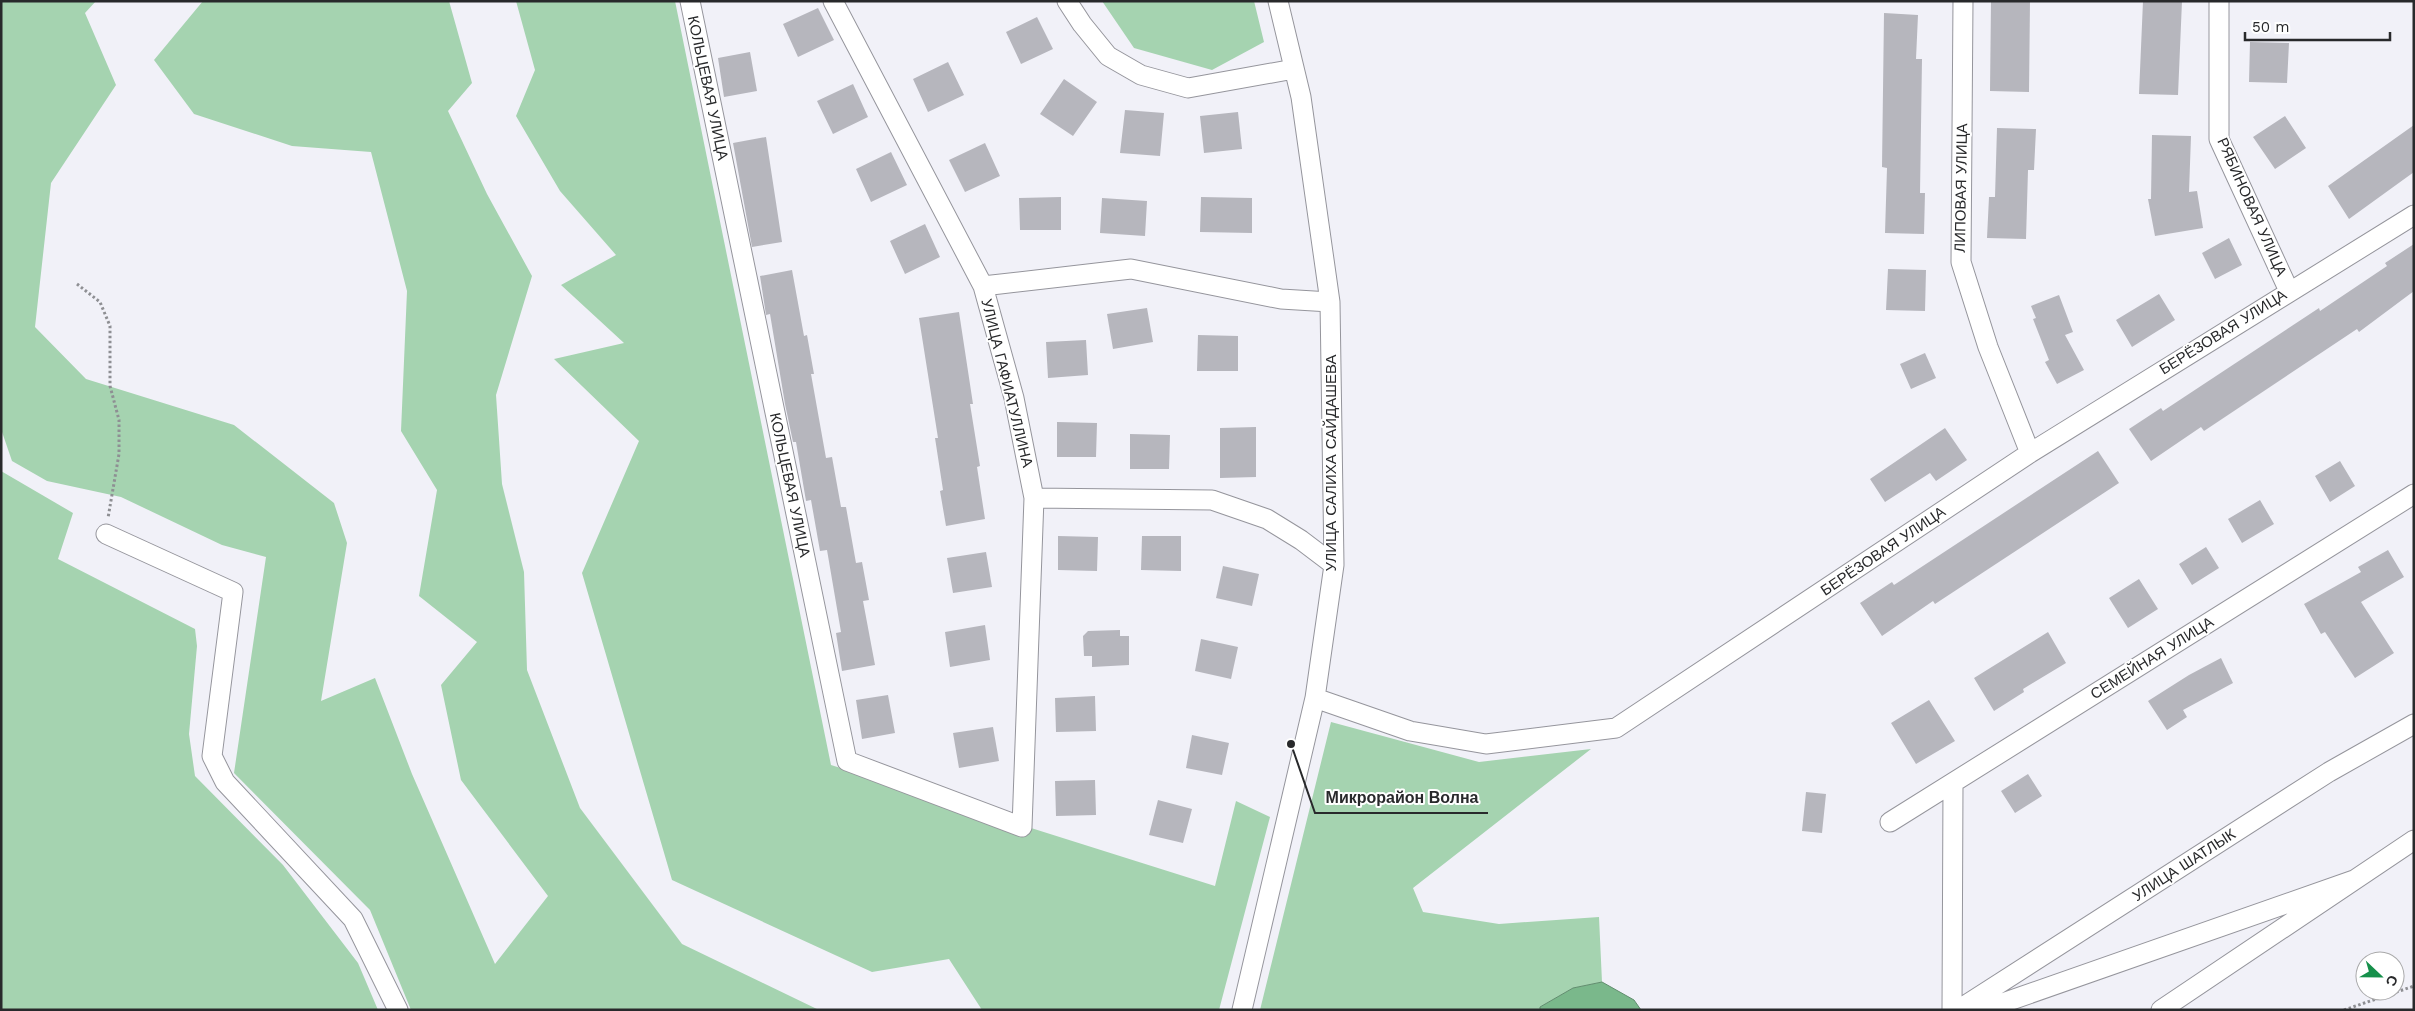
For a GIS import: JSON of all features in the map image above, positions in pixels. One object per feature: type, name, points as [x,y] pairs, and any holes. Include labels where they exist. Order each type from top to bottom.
[{"type":"street","name":"КОЛЬЦЕВАЯ УЛИЦА","points":[[690,1],[847,761],[1022,827],[1024,802]]},
{"type":"street","name":"УЛИЦА ГАФИАТУЛЛИНА","points":[[833,1],[983,286],[1014,398],[1034,498],[1024,802]]},
{"type":"street","points":[[1067,1],[1082,24],[1108,56],[1141,75],[1188,88],[1294,69]]},
{"type":"street","name":"УЛИЦА САЛИХА САЙДАШЕВА","points":[[1242,1010],[1315,698],[1334,565],[1330,302],[1301,97],[1278,1]]},
{"type":"street","name":"ЛИПОВАЯ УЛИЦА","points":[[1963,1],[1961,262],[1988,347],[2030,453]]},
{"type":"street","name":"РЯБИНОВАЯ УЛИЦА","points":[[2219,1],[2220,139],[2289,291]]},
{"type":"street","name":"БЕРЁЗОВАЯ УЛИЦА","points":[[1315,698],[1410,731],[1486,744],[1616,728],[2030,453],[2414,215]]},
{"type":"street","points":[[983,286],[1131,269],[1281,299],[1330,302]]},
{"type":"street","name":"СЕМЕЙНАЯ УЛИЦА","points":[[1890,822],[1953,785],[2414,494]]},
{"type":"street","points":[[1034,498],[1212,500],[1267,519],[1301,540],[1334,565]]},
{"type":"street","points":[[106,534],[233,592],[212,756],[225,782],[352,919],[398,1010]]},
{"type":"street","name":"УЛИЦА ШАТЛЫК","points":[[1958,1010],[2329,772],[2414,724]]},
{"type":"street","points":[[1952,1010],[1953,785]]},
{"type":"street","points":[[2161,1010],[2414,840]]},
{"type":"street","points":[[1970,1010],[2000,1004],[2354,880]]},
{"type":"path","points":[[77,284],[100,302],[110,326],[110,386],[119,420],[120,454],[106,534]]},
{"type":"path","points":[[2344,1010],[2414,986]]},
{"type":"shaded area","points":[[1,1],[96,1],[85,13],[116,85],[51,183],[35,327],[86,379],[234,425],[334,503],[347,543],[321,701],[375,678],[412,774],[495,964],[548,896],[461,780],[441,685],[477,642],[419,596],[437,490],[401,431],[407,291],[371,152],[292,146],[194,114],[154,60],[203,1],[449,1],[472,83],[448,111],[487,194],[532,276],[496,395],[502,484],[524,572],[527,670],[580,808],[682,944],[819,1010],[411,1010],[370,910],[234,773],[266,557],[222,545],[121,497],[47,481],[12,461],[1,429]]},
{"type":"shaded area","points":[[516,1],[675,1],[831,765],[1215,886],[1236,801],[1270,817],[1219,1010],[982,1010],[949,959],[872,972],[672,880],[582,573],[639,441],[554,359],[624,343],[561,285],[616,255],[560,191],[516,116],[535,70]]},
{"type":"shaded area","points":[[1102,1],[1254,1],[1264,42],[1212,70],[1134,48]]},
{"type":"shaded area","points":[[1,471],[73,513],[58,559],[195,629],[197,646],[189,734],[195,776],[283,865],[358,963],[378,1010],[1,1010]]},
{"type":"shaded area","points":[[1331,722],[1479,762],[1591,749],[1413,888],[1423,912],[1499,924],[1599,917],[1602,982],[1573,988],[1540,1007],[1540,1010],[1260,1010]]},
{"type":"shaded area","points":[[1602,982],[1634,1000],[1641,1010],[1540,1010],[1540,1007],[1573,988]]},
{"type":"building","points":[[1991,1],[2030,1],[2029,92],[1990,91]]},
{"type":"building","points":[[2143,1],[2182,1],[2178,95],[2139,94]]},
{"type":"building","points":[[818,8],[834,40],[798,57],[783,24]]},
{"type":"building","points":[[1884,13],[1918,15],[1916,59],[1922,59],[1920,193],[1925,193],[1924,234],[1885,233],[1887,168],[1882,167]]},
{"type":"building","points":[[1037,17],[1053,49],[1021,64],[1006,32]]},
{"type":"building","points":[[2250,42],[2289,43],[2287,83],[2249,82]]},
{"type":"building","points":[[750,52],[757,91],[724,97],[718,58]]},
{"type":"building","points":[[948,62],[964,95],[928,112],[913,79]]},
{"type":"building","points":[[1064,79],[1097,102],[1073,136],[1040,114]]},
{"type":"building","points":[[853,84],[868,117],[833,134],[817,101]]},
{"type":"building","points":[[1125,110],[1164,113],[1160,156],[1120,153]]},
{"type":"building","points":[[1238,112],[1242,149],[1204,153],[1200,116]]},
{"type":"building","points":[[2285,116],[2306,148],[2275,169],[2253,137]]},
{"type":"building","points":[[2414,125],[2414,172],[2349,219],[2328,186]]},
{"type":"building","points":[[1997,128],[2036,129],[2034,170],[2028,170],[2026,239],[1987,238],[1989,197],[1995,197]]},
{"type":"building","points":[[2152,135],[2191,136],[2189,192],[2197,191],[2203,228],[2155,236],[2148,199],[2151,199]]},
{"type":"building","points":[[766,137],[782,242],[752,247],[733,143]]},
{"type":"building","points":[[985,143],[1000,176],[965,192],[949,160]]},
{"type":"building","points":[[891,152],[907,185],[871,202],[856,169]]},
{"type":"building","points":[[1061,197],[1061,230],[1020,230],[1019,198]]},
{"type":"building","points":[[1201,197],[1252,198],[1252,233],[1200,232]]},
{"type":"building","points":[[1102,198],[1147,201],[1145,236],[1100,233]]},
{"type":"building","points":[[925,224],[940,257],[905,274],[890,241]]},
{"type":"building","points":[[2229,238],[2242,265],[2215,279],[2202,253]]},
{"type":"building","points":[[2414,244],[2414,291],[2359,332],[2357,329],[2204,431],[2201,427],[2151,461],[2129,429],[2161,408],[2163,411],[2319,308],[2320,311],[2387,266],[2385,263]]},
{"type":"building","points":[[1888,269],[1926,270],[1925,311],[1886,310]]},
{"type":"building","points":[[792,270],[804,336],[807,335],[814,374],[811,374],[826,458],[832,457],[841,507],[846,507],[856,563],[862,562],[869,600],[863,601],[875,665],[842,671],[836,633],[841,632],[827,550],[820,551],[811,500],[806,501],[796,442],[793,442],[785,404],[770,314],[766,315],[760,276]]},
{"type":"building","points":[[2159,294],[2175,320],[2132,347],[2116,320]]},
{"type":"building","points":[[2059,295],[2073,332],[2065,335],[2084,370],[2057,384],[2045,362],[2049,360],[2033,319],[2036,318],[2031,306]]},
{"type":"building","points":[[1147,308],[1153,342],[1113,349],[1107,314]]},
{"type":"building","points":[[959,312],[973,404],[970,404],[980,466],[977,467],[985,519],[946,526],[940,491],[943,490],[935,438],[938,438],[919,318]]},
{"type":"building","points":[[1198,335],[1238,336],[1238,371],[1197,371]]},
{"type":"building","points":[[1086,340],[1088,375],[1048,378],[1046,342]]},
{"type":"building","points":[[1925,353],[1936,378],[1911,389],[1900,364]]},
{"type":"building","points":[[1057,422],[1097,423],[1096,457],[1057,457]]},
{"type":"building","points":[[1256,427],[1256,477],[1220,478],[1220,428]]},
{"type":"building","points":[[1945,428],[1967,460],[1936,481],[1930,473],[1885,502],[1870,479]]},
{"type":"building","points":[[1130,434],[1170,435],[1169,469],[1130,469]]},
{"type":"building","points":[[2098,451],[2119,483],[1935,604],[1933,601],[1882,636],[1860,603],[1892,582],[1894,585]]},
{"type":"building","points":[[2340,461],[2355,486],[2330,502],[2315,476]]},
{"type":"building","points":[[2260,500],[2274,524],[2242,543],[2228,519]]},
{"type":"building","points":[[1058,536],[1098,537],[1097,571],[1058,570]]},
{"type":"building","points":[[1142,536],[1181,536],[1181,571],[1141,570]]},
{"type":"building","points":[[2206,547],[2219,568],[2192,585],[2179,564]]},
{"type":"building","points":[[2388,550],[2404,577],[2361,602],[2394,653],[2355,678],[2325,632],[2321,634],[2304,604],[2361,572],[2358,567]]},
{"type":"building","points":[[986,552],[992,587],[953,593],[947,558]]},
{"type":"building","points":[[1223,566],[1259,574],[1252,606],[1216,598]]},
{"type":"building","points":[[2139,579],[2158,609],[2128,628],[2109,598]]},
{"type":"building","points":[[985,625],[990,660],[950,667],[945,632]]},
{"type":"building","points":[[1120,630],[1120,636],[1129,636],[1129,665],[1092,667],[1092,656],[1084,656],[1083,636],[1088,631]]},
{"type":"building","points":[[2048,632],[2066,663],[2023,689],[2024,692],[1994,711],[1974,678]]},
{"type":"building","points":[[1201,639],[1238,647],[1231,679],[1195,671]]},
{"type":"building","points":[[2221,658],[2233,683],[2183,710],[2187,717],[2167,730],[2148,701],[2189,675]]},
{"type":"building","points":[[888,695],[895,733],[862,739],[856,700]]},
{"type":"building","points":[[1095,696],[1096,731],[1056,732],[1055,698]]},
{"type":"building","points":[[1929,700],[1955,741],[1916,764],[1891,723]]},
{"type":"building","points":[[993,727],[999,761],[959,768],[953,733]]},
{"type":"building","points":[[1192,735],[1229,743],[1222,775],[1186,768]]},
{"type":"building","points":[[2028,774],[2042,796],[2015,813],[2001,791]]},
{"type":"building","points":[[1095,780],[1096,815],[1056,816],[1055,781]]},
{"type":"building","points":[[1806,792],[1826,794],[1822,833],[1802,831]]},
{"type":"building","points":[[1158,800],[1192,809],[1183,843],[1149,835]]},
{"type":"place","name":"Микрорайон Волна","points":[[1291,744]]}]
